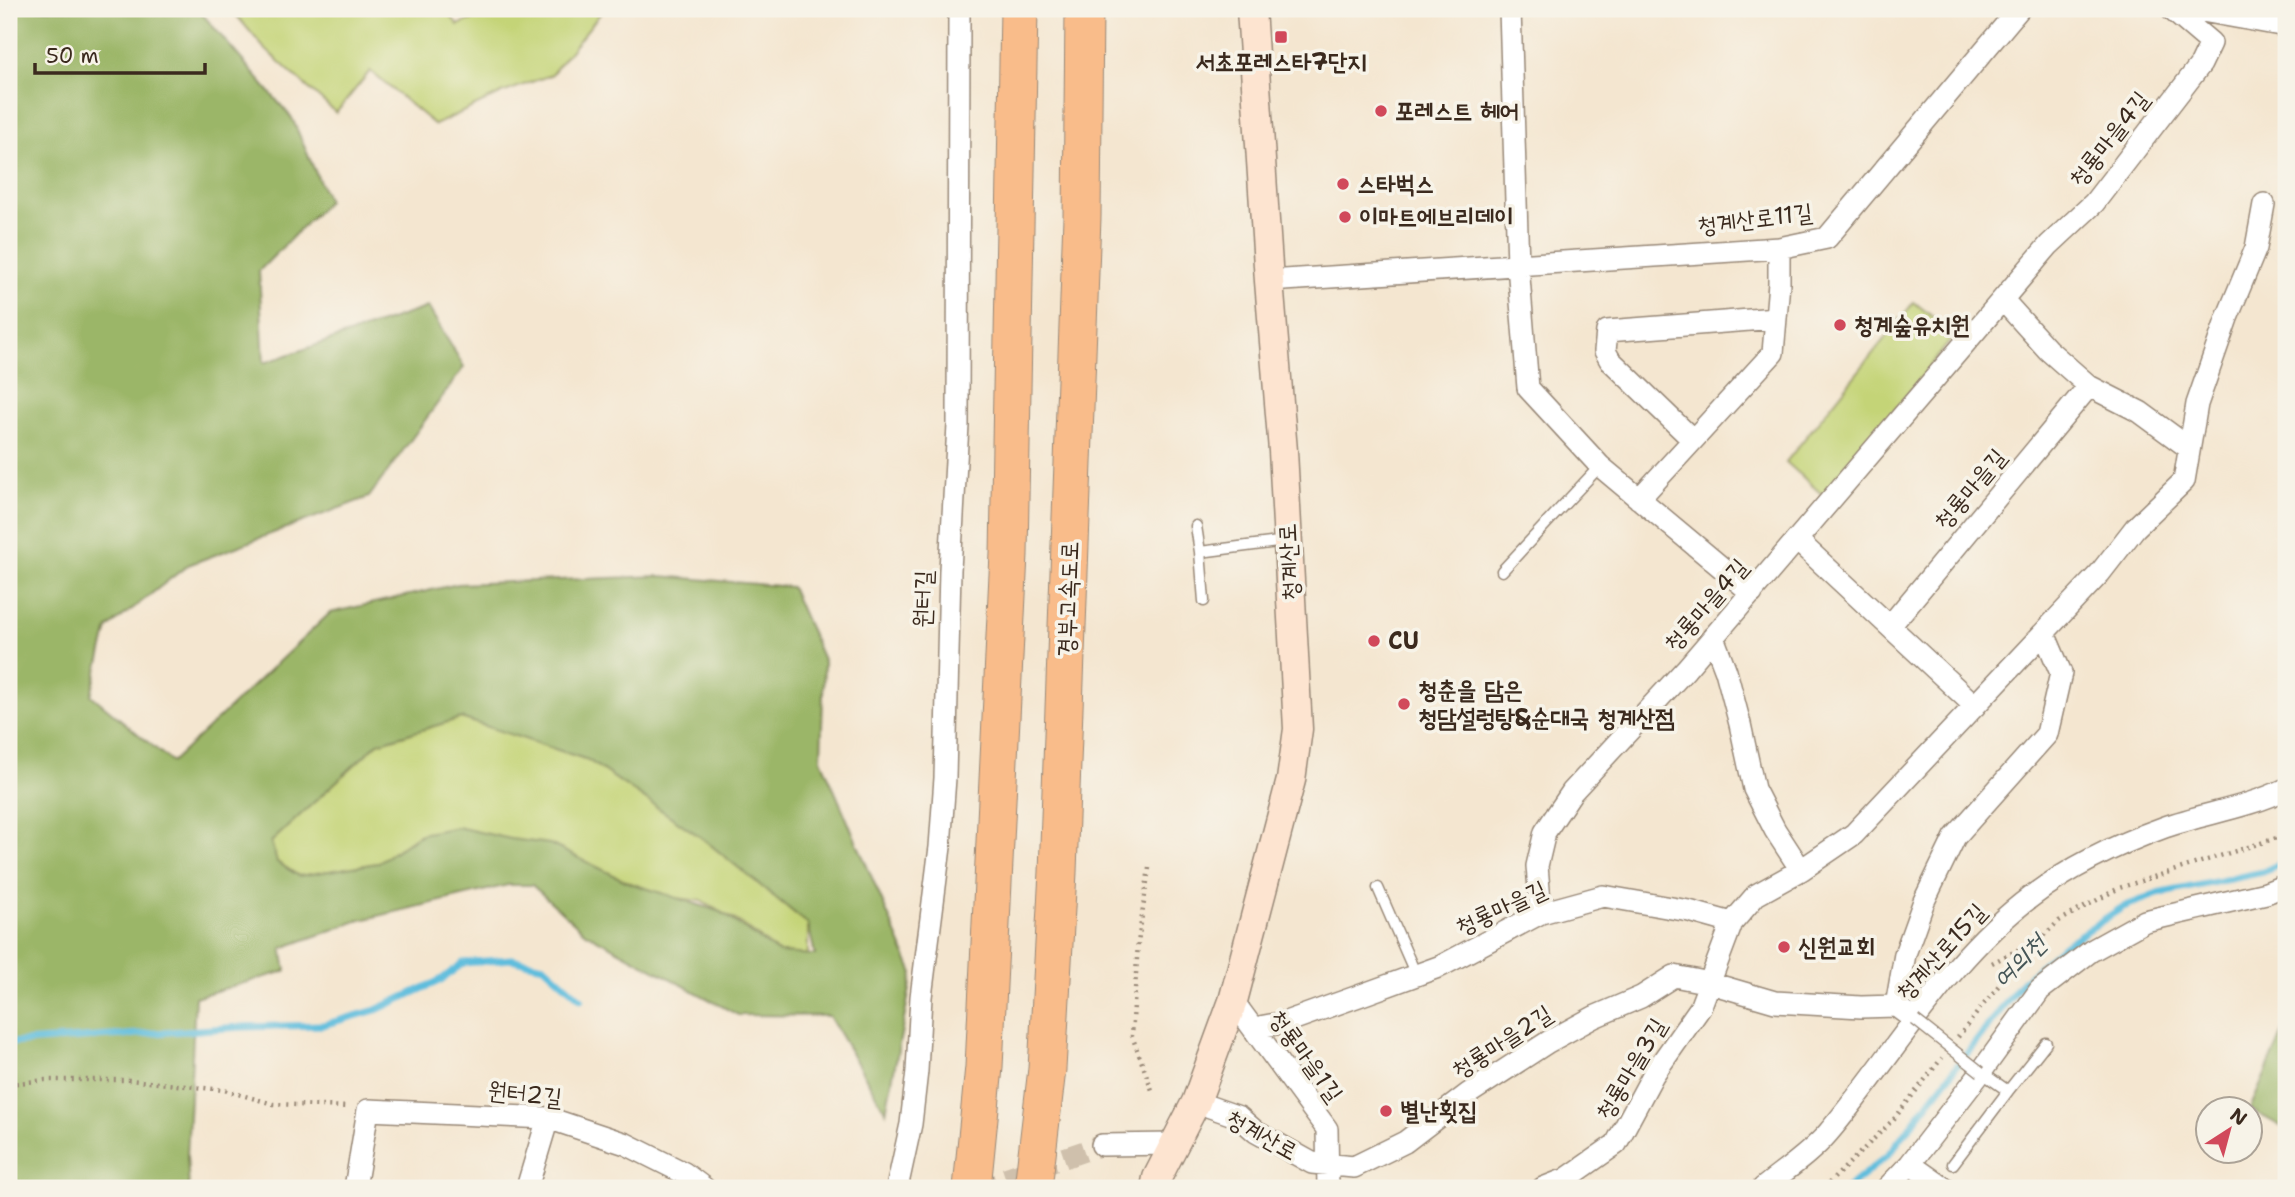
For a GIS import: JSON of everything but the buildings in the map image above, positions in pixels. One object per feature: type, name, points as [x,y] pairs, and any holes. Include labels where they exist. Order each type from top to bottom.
[{"type":"highway","points":[[972,1188],[984,1067],[1008,567],[1019,9]]},
{"type":"highway","name":"경부고속도로","points":[[1033,1188],[1046,1069],[1058,872],[1082,217],[1084,9]]},
{"type":"street","name":"원터길","points":[[897,1188],[911,1124],[921,997],[946,778],[950,570],[958,425],[958,9]]},
{"type":"street","name":"청계산로","points":[[1155,1188],[1157,1178],[1196,1102],[1233,1001],[1291,780],[1298,729],[1288,540],[1251,9]]},
{"type":"street","points":[[1510,9],[1518,265],[1528,388],[1600,466],[1752,593]]},
{"type":"street","name":"청계산로11길","points":[[1269,281],[1779,248],[1827,237],[2019,9]]},
{"type":"street","name":"청룡마을4길","points":[[1541,914],[1536,866],[1545,832],[1572,792],[1752,593],[2049,246],[2094,203],[2201,64],[2211,43],[2171,9]]},
{"type":"street","points":[[2192,9],[2286,26]]},
{"type":"street","points":[[1732,923],[1756,895],[1801,870],[1854,834],[2100,573],[2135,528],[2184,481],[2197,404],[2227,318],[2256,247],[2264,204]]},
{"type":"street","points":[[1639,499],[1773,353],[1779,248]]},
{"type":"street","points":[[2003,300],[2048,350],[2089,386],[2140,412],[2189,448]]},
{"type":"street","points":[[1693,440],[1610,360],[1605,351],[1607,331],[1776,318]]},
{"type":"street","name":"청룡마을길","points":[[1890,626],[2089,386]]},
{"type":"street","points":[[1797,540],[1975,706]]},
{"type":"street","points":[[1896,1006],[1905,954],[1924,901],[1955,837],[2047,734],[2061,673],[2044,633]]},
{"type":"street","points":[[1713,637],[1726,671],[1754,789],[1775,830],[1801,870]]},
{"type":"street","name":"청계산로15길","points":[[1763,1188],[1825,1136],[1869,1083],[1914,1020],[1982,939],[2032,896],[2092,858],[2165,827],[2264,800],[2286,789]]},
{"type":"street","points":[[1887,1188],[1910,1164],[1982,1072],[2040,990],[2091,951],[2145,921],[2266,893],[2286,885]]},
{"type":"street","name":"청룡마을길","points":[[1254,1028],[1286,1021],[1416,975],[1541,914],[1603,896],[1689,911],[1732,923]]},
{"type":"street","name":"청룡마을3길","points":[[1544,1188],[1566,1179],[1616,1144],[1653,1075],[1700,1008],[1732,923]]},
{"type":"street","name":"청룡마을2길","points":[[1329,1166],[1354,1167],[1405,1142],[1468,1094],[1548,1042],[1594,1017],[1641,997],[1674,976],[1710,983]]},
{"type":"street","points":[[1710,983],[1775,1002],[1861,1007],[1896,1006],[1914,1020]]},
{"type":"street","name":"청룡마을1길","points":[[1233,1001],[1327,1129],[1328,1188]]},
{"type":"street","name":"청계산로","points":[[1196,1102],[1239,1117],[1256,1132],[1312,1163],[1329,1166]]},
{"type":"street","points":[[355,1188],[368,1110]]},
{"type":"street","name":"원터2길","points":[[368,1110],[548,1118],[626,1144],[684,1172],[704,1188]]},
{"type":"street","points":[[527,1188],[548,1118]]},
{"type":"street","points":[[1102,1145],[1174,1144]]},
{"type":"street","points":[[1910,1164],[1944,1188]]},
{"type":"lane","points":[[1502,570],[1600,466]]},
{"type":"lane","points":[[1196,526],[1204,601]]},
{"type":"lane","points":[[1200,552],[1288,540]]},
{"type":"lane","points":[[1378,888],[1416,975]]},
{"type":"lane","points":[[1914,1020],[2008,1091]]},
{"type":"lane","points":[[1953,1164],[2046,1043]]},
{"type":"path","points":[[1149,868],[1139,943],[1132,1036],[1152,1090]]},
{"type":"path","points":[[9,1084],[45,1080],[129,1080],[224,1090],[273,1104],[342,1105],[368,1110]]},
{"type":"green space","points":[[9,9],[198,9],[292,118],[328,201],[259,271],[264,363],[428,307],[464,367],[369,497],[188,565],[108,628],[91,695],[172,762],[330,613],[458,584],[660,576],[791,587],[824,662],[821,759],[913,973],[886,1112],[829,1016],[738,1015],[584,932],[532,885],[508,885],[357,921],[282,948],[286,971],[195,997],[187,1156],[189,1188],[9,1188]],"holes":[[[461,718],[588,760],[702,838],[808,924],[815,955],[779,953],[721,912],[630,883],[550,844],[457,827],[421,834],[377,863],[299,876],[277,862],[271,842],[378,743]]]},
{"type":"green space","points":[[231,9],[445,9],[458,25],[484,15],[488,9],[604,9],[551,75],[502,93],[435,125],[370,71],[336,113],[264,48]]},
{"type":"green space","points":[[1914,302],[1955,335],[1825,497],[1786,462]]},
{"type":"green space","points":[[461,718],[588,760],[702,838],[808,924],[808,955],[779,953],[739,922],[701,901],[659,896],[611,874],[497,837],[457,828],[418,835],[378,863],[299,876],[277,862],[271,842],[378,743]]},
{"type":"green space","points":[[2286,1026],[2286,1129],[2264,1117],[2264,1096],[2256,1096]]},
{"type":"waterway","name":"여의천","points":[[1847,1188],[1887,1156],[2024,980],[2065,945],[2123,907],[2158,894],[2263,872],[2286,861]]},
{"type":"waterway","points":[[9,1043],[242,1027],[323,1025],[376,1010],[441,980],[463,963],[511,959],[544,966],[581,999]]},
{"type":"tunnel","points":[[976,1188],[1102,1145]]},
{"type":"place","name":"서초포레스타7단지","points":[[1281,37]]},
{"type":"place","name":"포레스트 헤어","points":[[1381,111]]},
{"type":"place","name":"스타벅스","points":[[1343,184]]},
{"type":"place","name":"이마트에브리데이","points":[[1345,217]]},
{"type":"place","name":"청계숲유치원","points":[[1840,325]]},
{"type":"place","name":"CU","points":[[1374,641]]},
{"type":"place","name":"청춘을 담은 청담설렁탕&순대국 청계산점","points":[[1404,704]]},
{"type":"place","name":"신원교회","points":[[1784,947]]},
{"type":"place","name":"별난횟집","points":[[1386,1111]]}]
